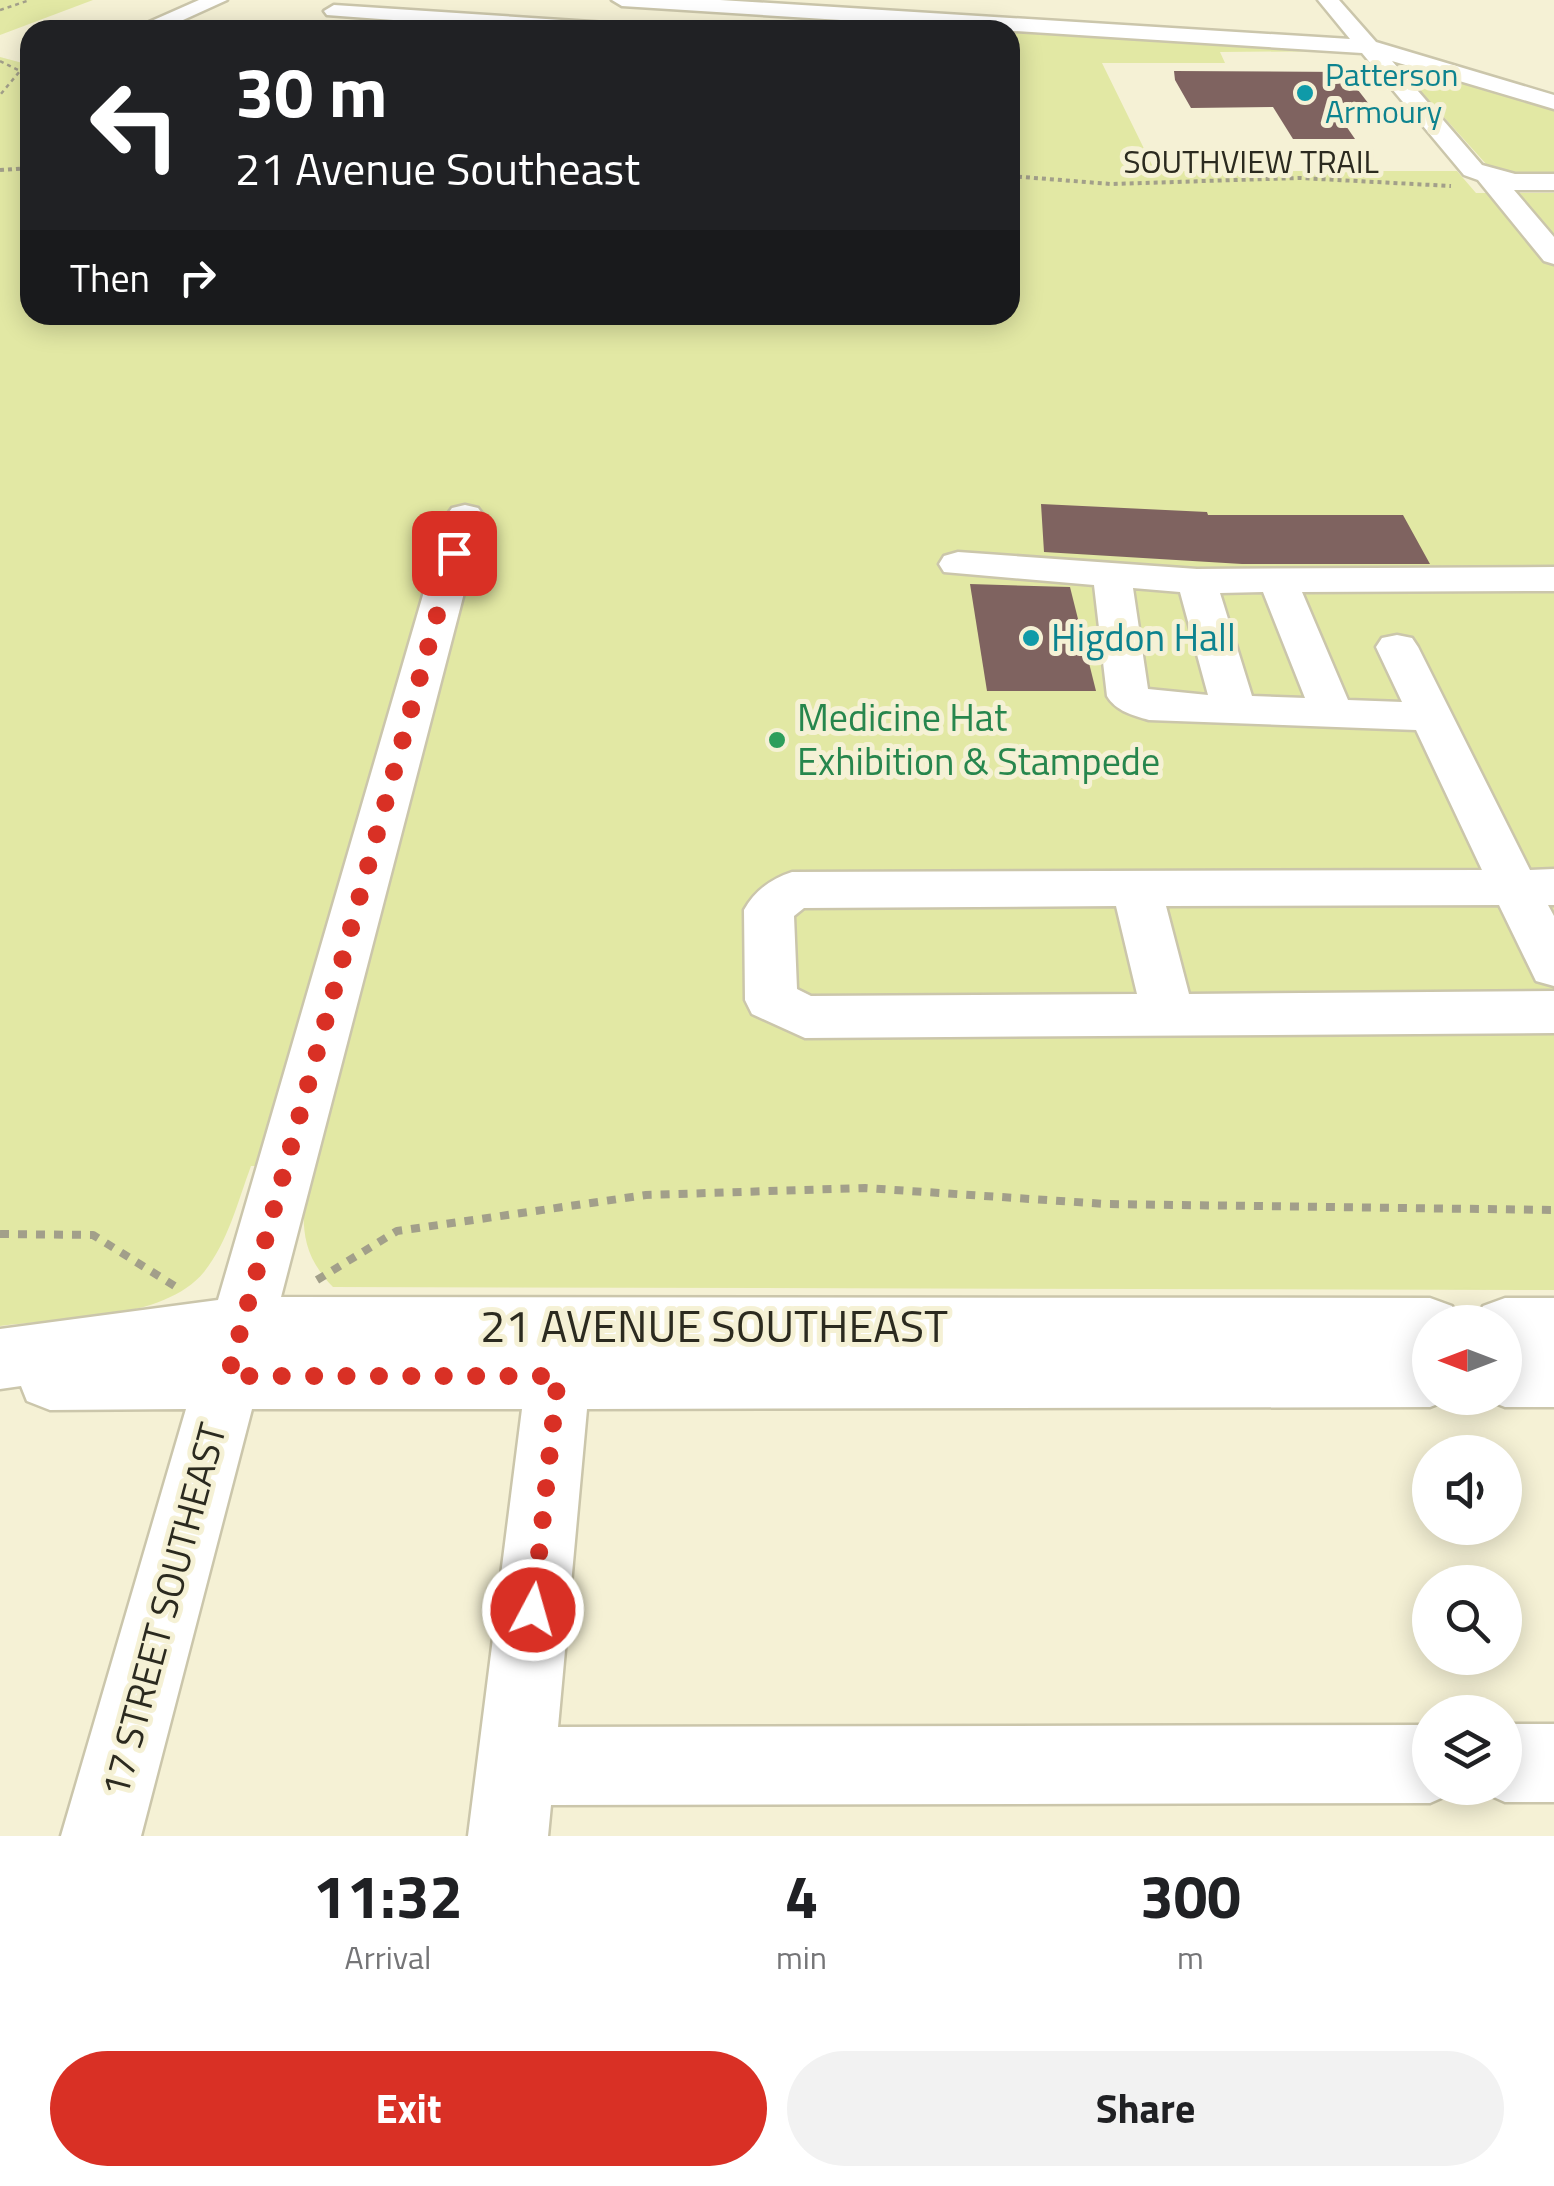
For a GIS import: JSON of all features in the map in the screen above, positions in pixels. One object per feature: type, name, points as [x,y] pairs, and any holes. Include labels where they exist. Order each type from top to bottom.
[{"type":"street","points":[[167,20],[216,0]]},
{"type":"street","points":[[622,0],[789,20]]},
{"type":"street","points":[[1047,0],[1058,28]]},
{"type":"street","points":[[1328,0],[1472,170],[1513,182],[1554,182]]},
{"type":"street","points":[[334,10],[478,20]]},
{"type":"street","points":[[912,20],[957,11],[1010,20]]},
{"type":"street","points":[[1237,13],[1255,40]]},
{"type":"street","points":[[1020,22],[1058,28],[1151,25],[1255,40],[1368,47],[1554,102]]},
{"type":"street","points":[[1490,178],[1554,256]]},
{"type":"street","name":"17 STREET SOUTHEAST","points":[[102,1836],[465,516]]},
{"type":"street","points":[[958,564],[1197,581],[1554,579]]},
{"type":"street","points":[[1112,575],[1128,696],[1149,706],[1431,716]]},
{"type":"street","points":[[1197,581],[1234,709]]},
{"type":"street","points":[[1280,583],[1332,713]]},
{"type":"street","points":[[1397,647],[1431,716],[1535,887],[1554,967]]},
{"type":"street","points":[[1535,887],[792,890],[768,910],[771,1000],[805,1016],[1554,1012]]},
{"type":"street","points":[[1137,889],[1168,1014]]},
{"type":"street","name":"21 AVENUE SOUTHEAST","points":[[0,1359],[1412,1327]]},
{"type":"street","points":[[1522,1327],[1554,1327]]},
{"type":"street","name":"21 AVENUE SOUTHEAST","points":[[0,1380],[234,1351],[558,1376],[1412,1376]]},
{"type":"street","points":[[558,1376],[512,1801],[1412,1765]]},
{"type":"street","points":[[1522,1376],[1554,1376]]},
{"type":"street","points":[[1522,1764],[1554,1763]]},
{"type":"path","points":[[0,10],[30,0]]},
{"type":"path","points":[[0,61],[20,71],[0,95]]},
{"type":"path","name":"SOUTHVIEW TRAIL","points":[[1020,177],[1110,184],[1300,178],[1466,186],[1490,178]]},
{"type":"path","points":[[0,1234],[93,1235],[234,1351],[397,1232],[646,1194],[865,1188],[1106,1204],[1554,1210]]},
{"type":"green space","points":[[0,0],[93,0],[40,20],[20,20],[20,27],[0,35]]},
{"type":"green space","name":"Medicine Hat Exhibition & Stampede","points":[[1020,29],[1355,51],[1220,52],[1225,63],[1102,63],[1155,171],[1457,171],[1476,193],[1554,193],[1554,1290],[333,1287],[312,1259],[307,1245],[306,1167],[251,1166],[220,1248],[204,1272],[186,1288],[138,1309],[0,1326],[0,57],[20,62],[20,325],[1020,325]]},
{"type":"green space","points":[[1420,70],[1554,109],[1554,174],[1517,174],[1487,165],[1405,74]]},
{"type":"building","points":[[1174,71],[1344,72],[1372,108],[1333,107],[1355,139],[1293,139],[1273,107],[1191,108]]},
{"type":"building","points":[[1041,504],[1208,515],[1403,515],[1430,564],[1242,564],[1044,552]]},
{"type":"building","name":"Higdon Hall","points":[[970,584],[1070,587],[1096,691],[987,691]]},
{"type":"place","name":"Patterson Armoury","points":[[1305,93]]},
{"type":"place","name":"Higdon Hall","points":[[1031,638]]},
{"type":"place","name":"Medicine Hat Exhibition & Stampede","points":[[777,740]]},
{"type":"route","points":[[454,553],[228,1376],[558,1376],[533,1610]]}]
